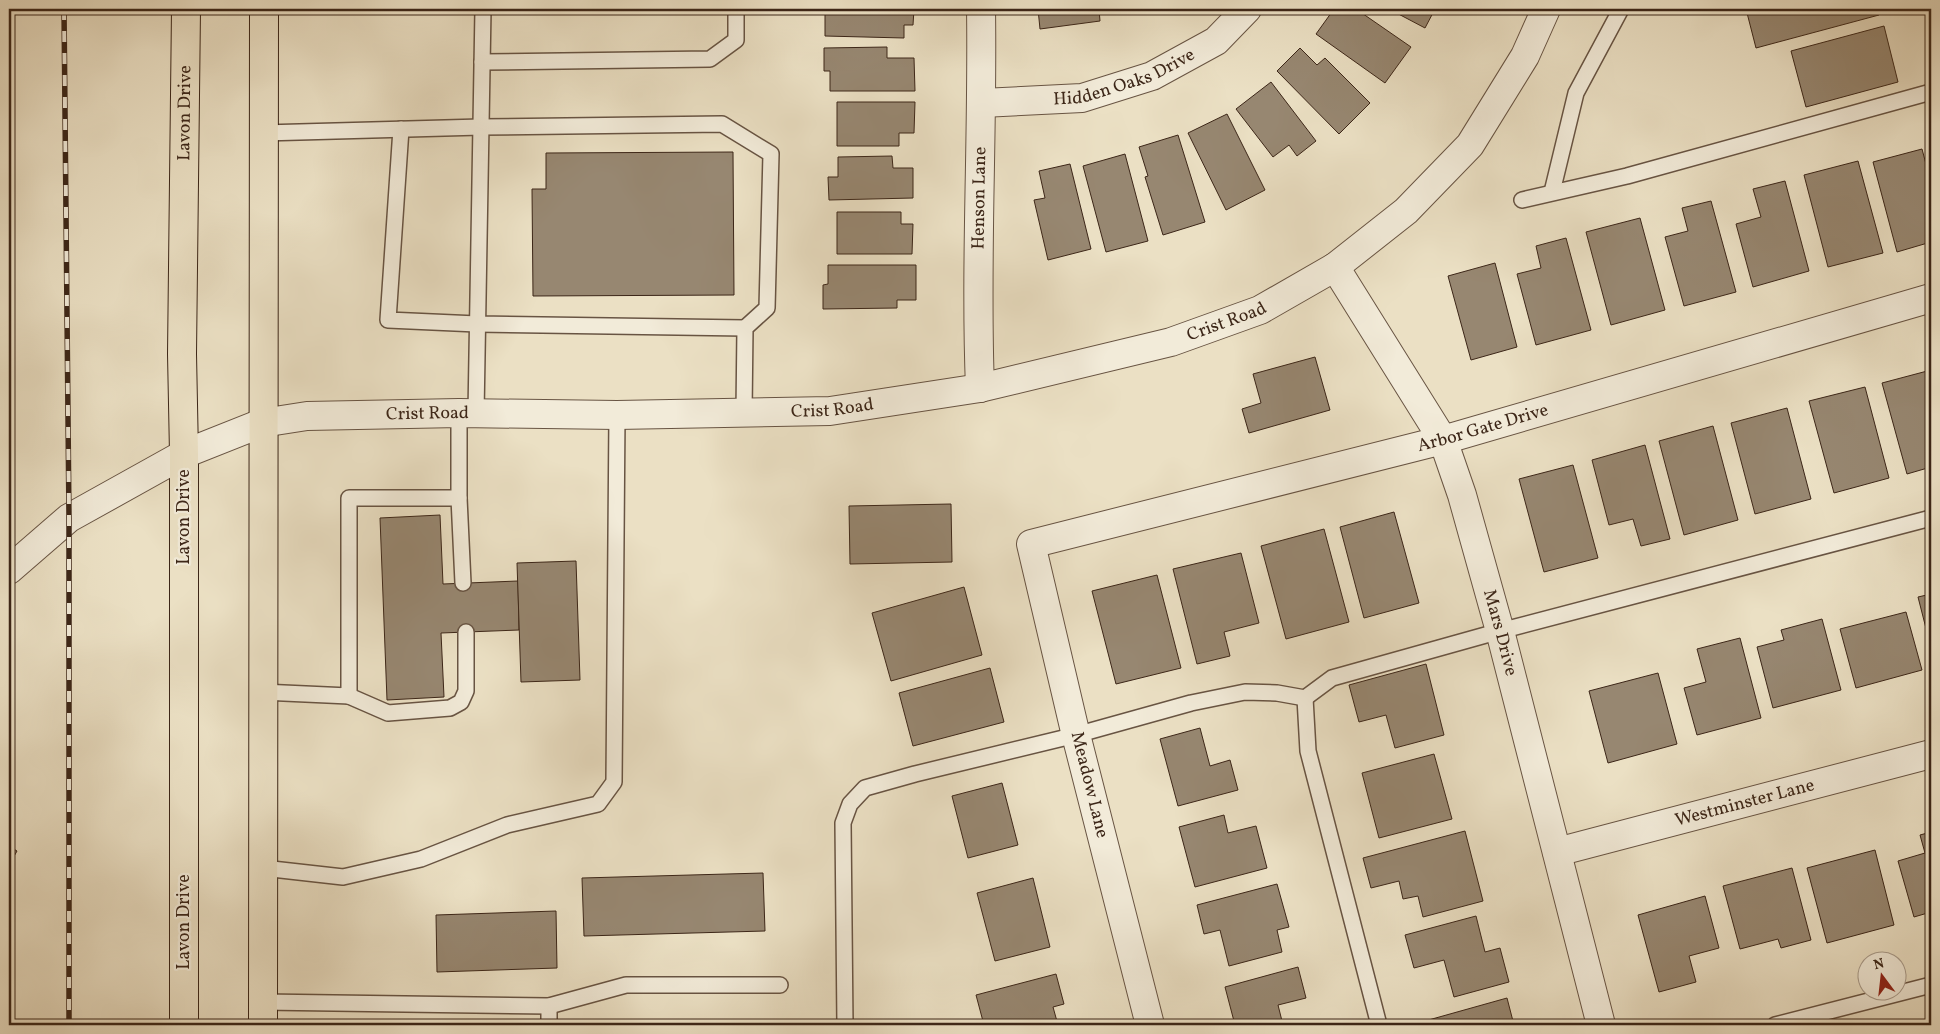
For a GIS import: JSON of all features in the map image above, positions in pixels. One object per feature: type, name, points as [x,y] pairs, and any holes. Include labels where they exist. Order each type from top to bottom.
[{"type":"main road","name":"Lavon Drive","points":[[184,1025],[184,454],[182,354],[186,9]]},
{"type":"main road","points":[[263,1013],[262,423],[264,9]]},
{"type":"street","name":"Henson Lane","points":[[980,388],[978,338],[982,9]]},
{"type":"street","name":"Hidden Oaks Drive","points":[[982,103],[1082,98],[1152,76],[1216,41],[1247,9]]},
{"type":"street","name":"Crist Road","points":[[9,570],[69,518],[184,454],[262,423],[307,416],[468,413],[617,415],[830,411],[980,388],[1171,342],[1260,310],[1335,267],[1406,211],[1470,146],[1525,56],[1546,9]]},
{"type":"street","name":"Mars Drive","points":[[1335,267],[1443,440],[1462,495],[1500,631],[1601,1025]]},
{"type":"street","name":"Arbor Gate Drive","points":[[1031,544],[1443,440],[1931,298]]},
{"type":"street","name":"Meadow Lane","points":[[1031,544],[1076,735],[1150,1025]]},
{"type":"street","name":"Westminster Lane","points":[[1557,852],[1931,754]]},
{"type":"lane","points":[[464,583],[459,498],[477,324],[483,9]]},
{"type":"lane","points":[[482,62],[710,59],[736,40],[736,9]]},
{"type":"lane","points":[[1552,192],[1576,92],[1621,9]]},
{"type":"lane","points":[[1522,200],[1627,176],[1931,92]]},
{"type":"lane","points":[[263,133],[401,129],[481,127],[722,124],[771,154],[767,308],[745,328],[477,324],[388,320],[401,129]]},
{"type":"lane","points":[[744,412],[745,328]]},
{"type":"lane","points":[[263,868],[343,877],[422,859],[508,825],[598,804],[614,782],[617,415]]},
{"type":"lane","points":[[349,696],[349,498],[459,498]]},
{"type":"lane","points":[[845,1025],[844,823],[850,804],[865,788],[1076,735],[1191,703],[1245,692],[1277,693],[1306,698],[1332,678],[1500,631],[1931,518]]},
{"type":"lane","points":[[262,692],[349,696],[388,713],[450,708],[461,702],[466,691],[466,632]]},
{"type":"lane","points":[[1306,698],[1308,751],[1379,1025]]},
{"type":"lane","points":[[263,1013],[549,1006],[626,985],[780,985]]},
{"type":"lane","points":[[1775,1025],[1931,985]]},
{"type":"lane","points":[[549,1006],[549,1025]]},
{"type":"building","points":[[825,9],[914,9],[913,25],[904,25],[904,38],[825,36]]},
{"type":"building","points":[[1038,9],[1099,9],[1100,21],[1040,29]]},
{"type":"building","points":[[1334,9],[1356,9],[1411,47],[1385,83],[1316,34]]},
{"type":"building","points":[[1389,9],[1435,9],[1425,28]]},
{"type":"building","points":[[1746,9],[1878,9],[1879,15],[1756,48]]},
{"type":"building","points":[[1884,26],[1898,82],[1806,107],[1791,51]]},
{"type":"building","points":[[887,47],[887,58],[914,58],[915,91],[830,91],[830,71],[824,71],[824,48]]},
{"type":"building","points":[[1300,48],[1317,65],[1325,58],[1370,103],[1339,134],[1277,71]]},
{"type":"building","points":[[1271,82],[1316,141],[1297,156],[1289,145],[1273,157],[1236,109]]},
{"type":"building","points":[[837,102],[915,102],[914,133],[899,133],[899,146],[837,146]]},
{"type":"building","points":[[1227,114],[1265,190],[1226,210],[1188,133]]},
{"type":"building","points":[[1178,135],[1205,222],[1163,235],[1145,177],[1148,176],[1139,147]]},
{"type":"building","points":[[1922,149],[1931,183],[1931,242],[1897,252],[1873,162]]},
{"type":"building","points":[[733,152],[734,295],[533,296],[532,189],[546,189],[546,153]]},
{"type":"building","points":[[1125,154],[1148,241],[1106,252],[1083,166]]},
{"type":"building","points":[[892,156],[893,168],[913,168],[913,198],[829,200],[828,177],[838,177],[838,157]]},
{"type":"building","points":[[1858,161],[1883,253],[1828,267],[1804,175]]},
{"type":"building","points":[[1070,164],[1091,249],[1048,260],[1034,200],[1045,198],[1039,171]]},
{"type":"building","points":[[1785,181],[1809,271],[1753,287],[1736,224],[1761,217],[1753,189]]},
{"type":"building","points":[[1711,201],[1736,292],[1684,306],[1665,237],[1688,231],[1682,208]]},
{"type":"building","points":[[837,212],[901,212],[901,224],[913,224],[912,254],[837,254]]},
{"type":"building","points":[[1640,218],[1665,310],[1611,325],[1586,232]]},
{"type":"building","points":[[1566,238],[1591,330],[1536,345],[1517,274],[1541,268],[1536,246]]},
{"type":"building","points":[[1495,263],[1517,347],[1471,360],[1448,276]]},
{"type":"building","points":[[828,265],[916,265],[916,300],[897,300],[897,308],[823,309],[823,285],[828,284]]},
{"type":"building","points":[[1315,357],[1330,410],[1249,433],[1242,409],[1261,403],[1253,374]]},
{"type":"building","points":[[1931,370],[1931,467],[1907,474],[1882,383]]},
{"type":"building","points":[[1865,387],[1889,478],[1834,493],[1809,401]]},
{"type":"building","points":[[1787,408],[1811,499],[1755,514],[1731,423]]},
{"type":"building","points":[[1713,426],[1738,520],[1684,535],[1659,441]]},
{"type":"building","points":[[1645,445],[1670,539],[1641,546],[1633,519],[1609,525],[1592,460]]},
{"type":"building","points":[[1573,465],[1598,558],[1544,572],[1519,479]]},
{"type":"building","points":[[951,504],[952,562],[850,564],[849,506]]},
{"type":"building","points":[[1394,512],[1419,603],[1364,618],[1340,527]]},
{"type":"building","points":[[440,515],[443,584],[518,581],[519,630],[441,633],[444,697],[387,700],[380,518]]},
{"type":"building","points":[[1324,529],[1349,622],[1286,639],[1261,546]]},
{"type":"building","points":[[1241,553],[1259,623],[1224,632],[1230,656],[1197,664],[1173,569]]},
{"type":"building","points":[[576,561],[580,680],[521,682],[517,563]]},
{"type":"building","points":[[1157,575],[1181,668],[1116,684],[1092,591]]},
{"type":"building","points":[[964,587],[982,655],[891,681],[872,613]]},
{"type":"building","points":[[1931,594],[1931,648],[1918,597]]},
{"type":"building","points":[[1906,612],[1922,670],[1856,688],[1840,629]]},
{"type":"building","points":[[1822,619],[1841,690],[1773,708],[1757,647],[1784,640],[1781,630]]},
{"type":"building","points":[[1740,638],[1761,718],[1697,735],[1684,688],[1706,682],[1697,649]]},
{"type":"building","points":[[1426,664],[1444,735],[1395,748],[1386,715],[1359,722],[1349,685]]},
{"type":"building","points":[[990,668],[1004,722],[913,746],[899,693]]},
{"type":"building","points":[[1658,673],[1677,744],[1608,763],[1589,691]]},
{"type":"building","points":[[1200,728],[1210,766],[1230,760],[1238,790],[1178,806],[1160,739]]},
{"type":"building","points":[[1434,754],[1452,819],[1379,838],[1362,773]]},
{"type":"building","points":[[1002,783],[1018,845],[968,858],[952,796]]},
{"type":"building","points":[[1224,815],[1228,833],[1256,826],[1267,868],[1195,887],[1179,827]]},
{"type":"building","points":[[1465,831],[1483,901],[1423,917],[1418,896],[1403,899],[1399,881],[1371,888],[1363,858]]},
{"type":"building","points":[[1931,832],[1931,912],[1914,917],[1898,861],[1925,853],[1920,835]]},
{"type":"building","points":[[9,846],[17,851],[9,865]]},
{"type":"building","points":[[1875,850],[1894,925],[1827,943],[1807,868]]},
{"type":"building","points":[[1792,868],[1811,940],[1781,948],[1778,939],[1740,949],[1723,886]]},
{"type":"building","points":[[763,873],[765,931],[584,936],[582,878]]},
{"type":"building","points":[[1033,878],[1050,947],[995,961],[977,893]]},
{"type":"building","points":[[1277,884],[1289,927],[1277,930],[1282,952],[1229,966],[1220,930],[1204,934],[1197,905]]},
{"type":"building","points":[[1705,896],[1719,948],[1689,956],[1696,982],[1659,992],[1638,915]]},
{"type":"building","points":[[556,911],[557,968],[437,972],[436,915]]},
{"type":"building","points":[[1476,916],[1485,952],[1500,948],[1509,982],[1454,997],[1444,960],[1414,968],[1405,935]]},
{"type":"building","points":[[1298,967],[1306,998],[1278,1005],[1283,1025],[1235,1025],[1225,987]]},
{"type":"building","points":[[1056,974],[1064,1004],[1053,1007],[1058,1025],[984,1025],[976,995]]},
{"type":"building","points":[[1507,998],[1514,1025],[1426,1025],[1425,1021]]},
{"type":"railway","points":[[64,9],[69,518],[69,1025]]}]
